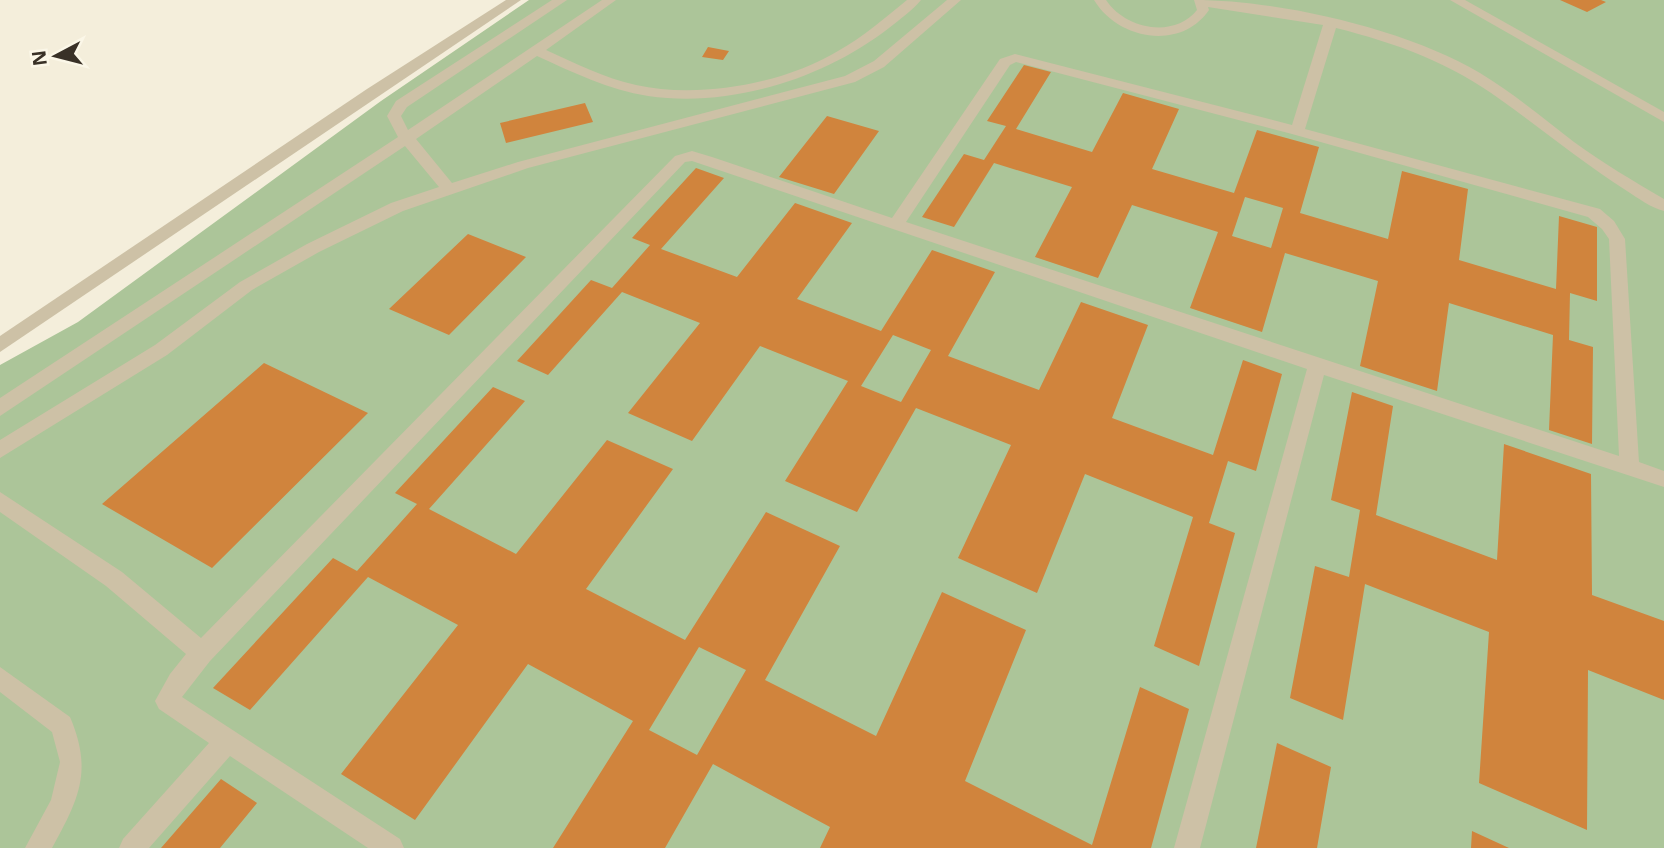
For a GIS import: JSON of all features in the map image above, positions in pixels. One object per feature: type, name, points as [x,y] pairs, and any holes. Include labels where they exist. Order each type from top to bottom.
[{"type":"street","points":[[0,345],[372,92],[515,0]]},
{"type":"street","points":[[0,450],[161,350],[246,286],[313,248],[397,207],[448,188],[407,137],[394,116],[401,104],[561,0]]},
{"type":"street","points":[[0,408],[610,0]]},
{"type":"street","points":[[537,51],[594,76],[661,93],[690,94],[772,80],[841,55],[914,0],[933,17]]},
{"type":"street","points":[[1100,0],[1113,18],[1133,26],[1155,30],[1183,28],[1194,23],[1203,10],[1201,1],[1236,5],[1330,25],[1412,46],[1455,64],[1489,83],[1583,154],[1664,206]]},
{"type":"street","points":[[1456,0],[1664,118]]},
{"type":"street","points":[[1297,131],[1330,25]]},
{"type":"street","points":[[896,225],[1006,62],[1015,58],[1297,131],[1594,213],[1608,225],[1618,239],[1629,466]]},
{"type":"street","points":[[391,848],[167,701],[178,682],[202,653],[680,159],[692,156],[707,160],[1317,365],[1664,478]]},
{"type":"street","points":[[1188,848],[1317,365]]},
{"type":"street","points":[[0,501],[114,579],[202,653]]},
{"type":"street","points":[[0,678],[62,724],[72,762],[63,804],[38,848]]},
{"type":"street","points":[[132,848],[227,741]]},
{"type":"lane","points":[[448,188],[523,165],[850,79],[879,64],[955,0]]},
{"type":"green space","points":[[529,0],[1664,0],[1664,848],[0,848],[0,365],[78,322],[381,101]]},
{"type":"building","points":[[1560,0],[1601,0],[1606,2],[1587,12]]},
{"type":"building","points":[[708,47],[729,51],[723,60],[702,57]]},
{"type":"building","points":[[1024,65],[1051,72],[1016,129],[1092,152],[1123,93],[1179,109],[1152,169],[1234,193],[1257,130],[1319,147],[1300,213],[1388,239],[1402,171],[1468,189],[1459,260],[1556,289],[1559,216],[1597,227],[1597,301],[1570,293],[1569,340],[1593,347],[1592,444],[1549,430],[1553,335],[1449,303],[1437,391],[1360,366],[1378,281],[1285,253],[1262,332],[1190,308],[1218,232],[1132,205],[1098,278],[1035,257],[1072,187],[994,163],[954,227],[922,217],[964,154],[984,160],[1006,126],[987,121]],"holes":[[[1245,197],[1283,208],[1271,248],[1232,236]]]},
{"type":"building","points":[[585,103],[593,122],[506,143],[500,123]]},
{"type":"building","points":[[827,116],[879,131],[834,194],[779,177]]},
{"type":"building","points":[[696,168],[724,178],[661,249],[737,277],[795,203],[852,223],[797,299],[881,331],[932,250],[995,272],[948,356],[1039,390],[1081,302],[1148,325],[1112,418],[1213,455],[1243,360],[1282,374],[1256,471],[1228,461],[1209,523],[1235,533],[1199,666],[1154,646],[1193,517],[1085,474],[1037,593],[958,558],[1011,445],[916,408],[857,512],[785,481],[848,381],[760,346],[692,441],[628,413],[700,323],[622,292],[548,375],[517,361],[591,280],[612,288],[650,245],[632,238]],"holes":[[[893,335],[931,350],[901,402],[861,386]]]},
{"type":"building","points":[[468,234],[526,257],[449,335],[389,309]]},
{"type":"building","points":[[264,363],[368,413],[212,568],[102,504]]},
{"type":"building","points":[[493,387],[525,401],[429,509],[516,554],[607,440],[673,469],[586,589],[685,640],[766,512],[840,546],[765,680],[876,736],[942,592],[1026,630],[965,781],[1092,845],[1140,687],[1189,709],[1151,848],[820,848],[830,827],[713,764],[665,848],[553,848],[633,721],[528,664],[415,820],[341,774],[458,625],[368,577],[250,710],[213,688],[333,558],[357,571],[417,504],[395,493]],"holes":[[[699,647],[746,670],[697,755],[649,730]]]},
{"type":"building","points":[[1352,392],[1393,406],[1376,515],[1497,560],[1504,444],[1591,474],[1592,595],[1664,621],[1664,700],[1588,670],[1587,830],[1479,783],[1489,632],[1365,584],[1343,720],[1290,698],[1315,566],[1349,577],[1360,510],[1331,500]]},
{"type":"building","points":[[1277,743],[1331,767],[1317,848],[1256,848]]},
{"type":"building","points":[[221,779],[257,803],[220,848],[161,848]]},
{"type":"building","points":[[1472,831],[1509,848],[1471,848]]}]
